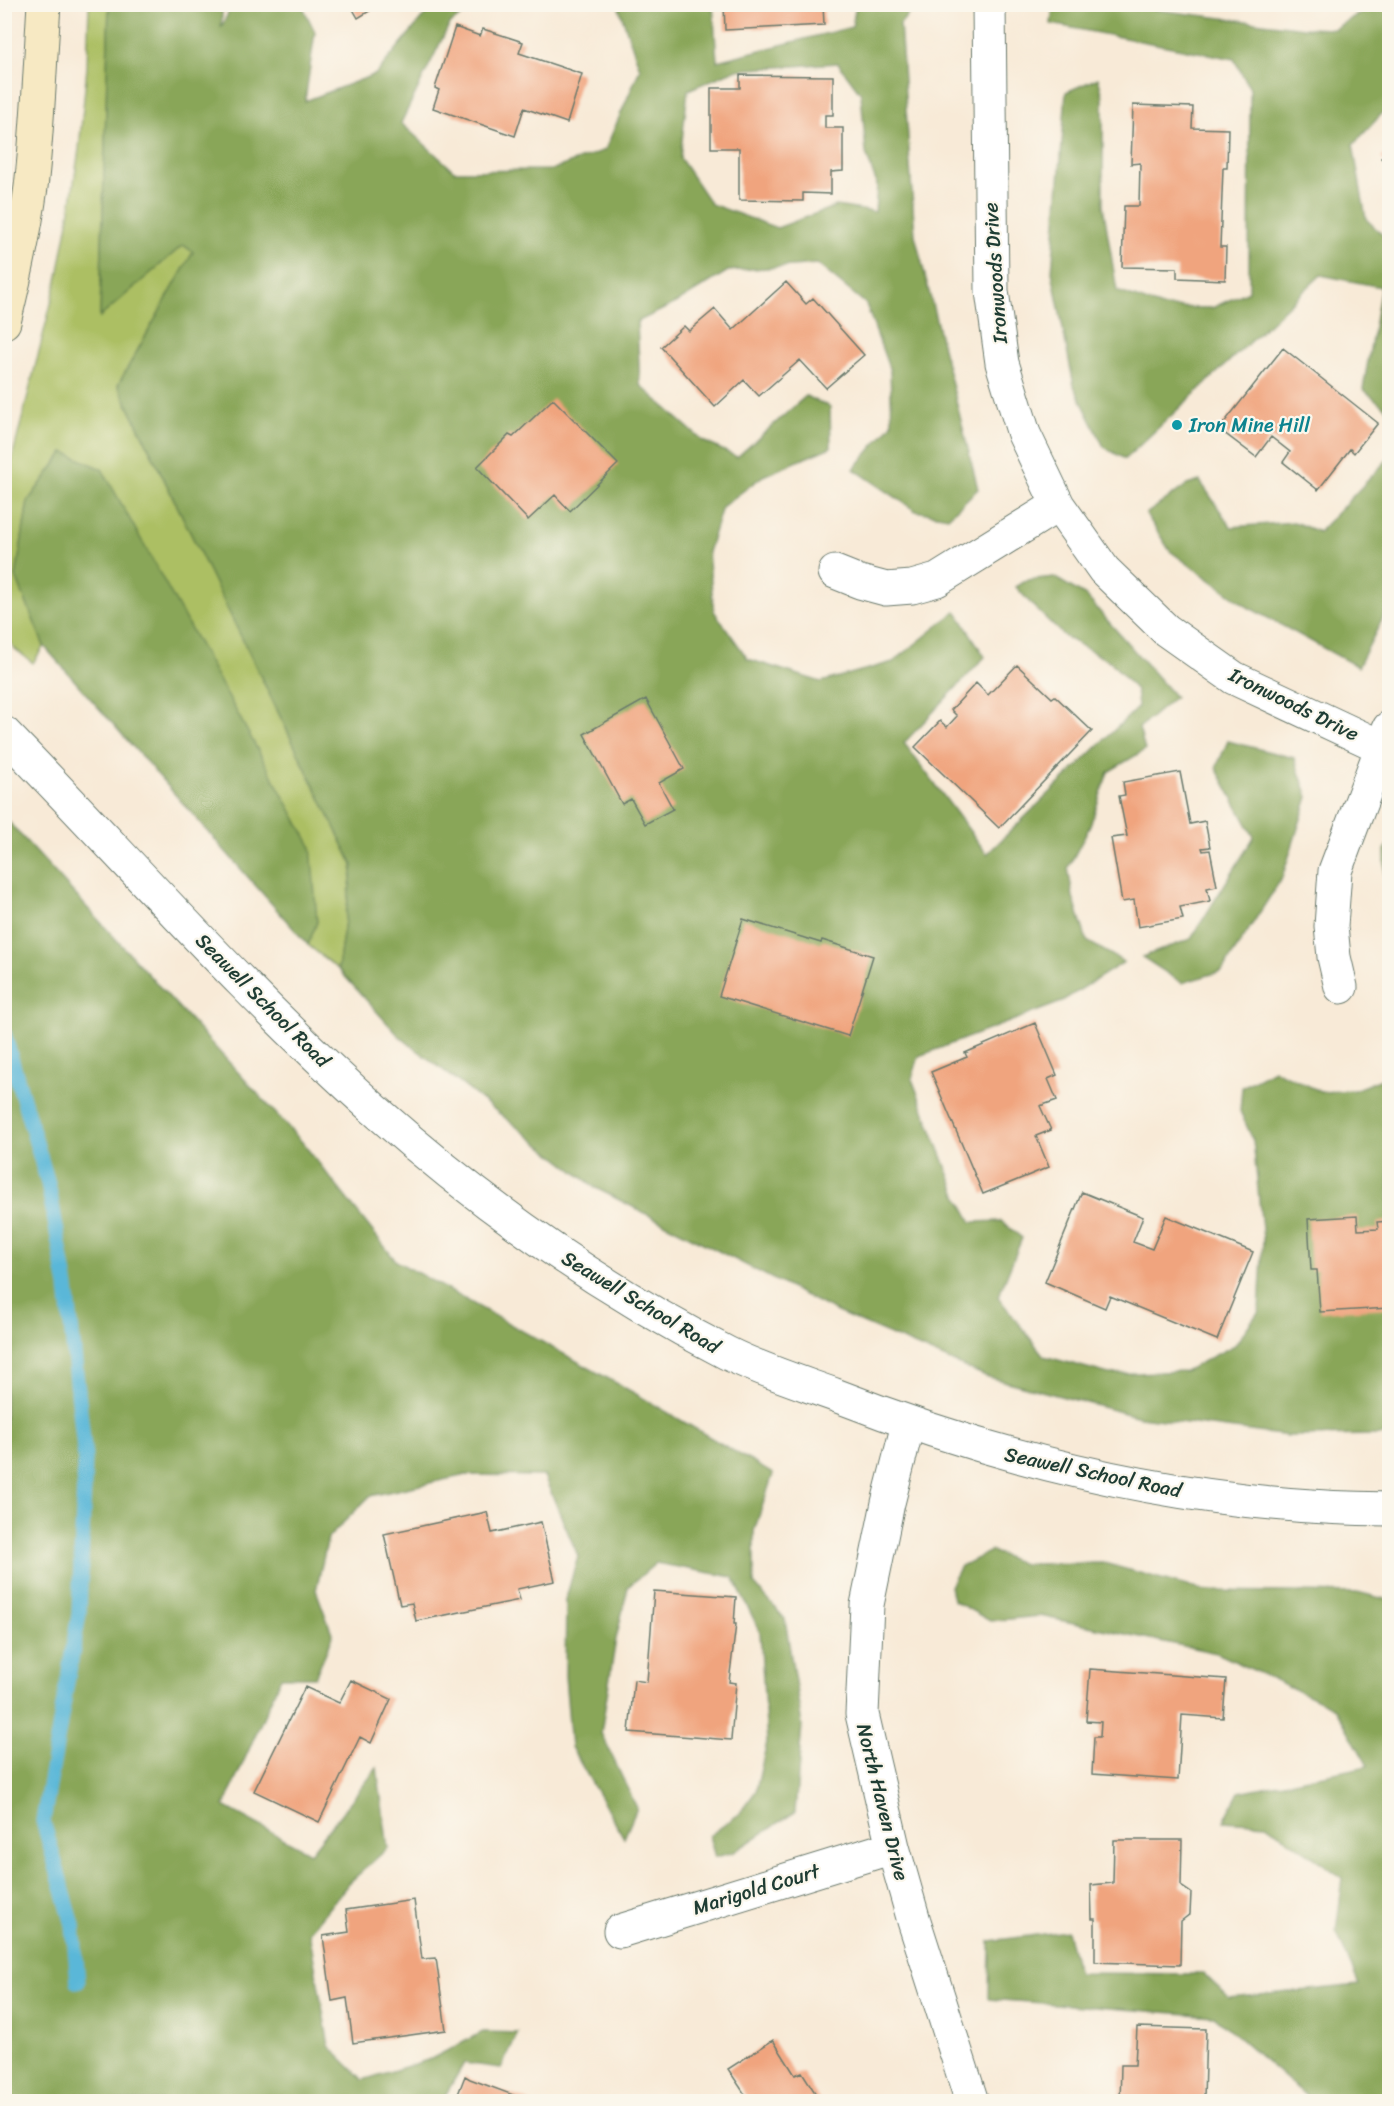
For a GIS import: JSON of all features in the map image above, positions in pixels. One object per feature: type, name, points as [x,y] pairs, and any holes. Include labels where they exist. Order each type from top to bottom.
[{"type":"main road","points":[[4,322],[19,256],[30,189],[38,120],[44,4]]},
{"type":"street","name":"Ironwoods Drive","points":[[989,4],[992,291],[1002,363],[1024,435],[1058,505],[1104,570],[1166,630],[1234,678],[1387,741]]},
{"type":"street","points":[[836,572],[886,589],[912,587],[937,580],[1058,505]]},
{"type":"street","name":"Seawell School Road","points":[[4,733],[267,1008],[374,1109],[481,1197],[610,1288],[732,1356],[908,1424],[1037,1463],[1112,1480],[1201,1495],[1389,1509]]},
{"type":"street","points":[[1341,987],[1334,957],[1331,926],[1335,871],[1387,741]]},
{"type":"street","name":"North Haven Drive","points":[[908,1424],[888,1503],[867,1605],[862,1714],[893,1847],[914,1921],[972,2102]]},
{"type":"street","name":"Marigold Court","points":[[620,1931],[893,1847]]},
{"type":"green space","points":[[1109,4],[1304,28],[1334,29],[1365,10],[1366,5],[1389,5],[1389,106],[1353,145],[1366,219],[1389,241],[1389,411],[1363,389],[1381,287],[1321,275],[1125,459],[1104,447],[1074,386],[1052,272],[1066,92],[1098,78],[1103,96],[1103,205],[1117,291],[1162,307],[1212,308],[1249,291],[1250,89],[1234,59],[1051,24],[1053,5]]},
{"type":"green space","points":[[89,5],[109,5],[100,316],[183,245],[193,252],[118,385],[353,865],[338,969],[308,945],[317,922],[64,452],[28,501],[16,577],[44,646],[33,663],[15,649],[5,636],[5,486],[58,276],[68,222],[79,149],[87,67]]},
{"type":"green space","points":[[109,5],[223,5],[221,28],[232,5],[302,5],[315,32],[305,101],[376,74],[433,5],[475,5],[449,25],[401,123],[454,171],[551,170],[605,150],[640,69],[618,5],[713,5],[717,61],[852,27],[856,5],[916,5],[900,24],[915,235],[978,489],[948,517],[916,511],[854,469],[892,424],[890,371],[866,304],[817,264],[728,271],[676,303],[637,322],[640,385],[703,441],[737,457],[806,396],[830,407],[831,447],[763,476],[722,507],[708,552],[714,611],[748,659],[821,682],[893,662],[956,611],[985,657],[904,743],[987,854],[1138,707],[1136,690],[1111,662],[1065,637],[1016,587],[1027,580],[1054,577],[1086,596],[1175,697],[1139,728],[1145,750],[1108,772],[1090,826],[1068,868],[1073,897],[1087,941],[1124,962],[1059,1003],[919,1056],[912,1079],[957,1195],[972,1222],[1001,1221],[1022,1238],[998,1297],[1044,1356],[1109,1374],[1185,1371],[1235,1345],[1259,1311],[1263,1239],[1253,1140],[1240,1111],[1242,1087],[1274,1070],[1322,1092],[1354,1090],[1389,1076],[1389,1435],[1289,1436],[1140,1417],[988,1377],[837,1312],[596,1188],[399,1036],[338,969],[353,865],[118,385],[193,252],[183,245],[100,317]],"holes":[[[838,63],[861,94],[866,153],[877,185],[875,212],[836,206],[777,228],[711,204],[680,158],[688,90],[735,70]]]},
{"type":"green space","points":[[64,452],[102,469],[311,846],[317,922],[308,945],[44,646],[16,577],[28,501]]},
{"type":"green space","points":[[1389,458],[1389,606],[1358,667],[1248,607],[1170,551],[1146,514],[1187,485],[1200,481],[1231,527],[1294,522],[1319,532]]},
{"type":"green space","points":[[1228,741],[1294,758],[1308,797],[1282,878],[1222,971],[1182,983],[1142,957],[1191,939],[1254,837],[1216,768]]},
{"type":"green space","points":[[5,818],[302,1142],[396,1261],[636,1394],[773,1474],[754,1531],[754,1584],[785,1619],[802,1725],[795,1812],[734,1852],[715,1857],[709,1836],[739,1814],[756,1791],[767,1742],[760,1632],[733,1577],[656,1563],[628,1587],[616,1639],[601,1733],[637,1808],[624,1838],[571,1747],[565,1676],[566,1598],[578,1556],[544,1476],[466,1475],[370,1496],[328,1538],[316,1590],[333,1636],[315,1677],[281,1677],[224,1806],[310,1853],[377,1768],[388,1848],[349,1883],[309,1932],[329,2046],[363,2080],[431,2059],[483,2032],[518,2033],[501,2068],[464,2063],[442,2101],[5,2101]]},
{"type":"green space","points":[[1389,844],[1389,899],[1385,893],[1385,850]]},
{"type":"green space","points":[[991,1551],[1023,1564],[1104,1563],[1205,1591],[1361,1593],[1389,1600],[1389,2101],[1319,2101],[1305,2095],[1214,2016],[989,1999],[990,1941],[1067,1931],[1078,1973],[1204,1974],[1229,1998],[1359,1985],[1336,1931],[1343,1878],[1266,1824],[1224,1821],[1239,1792],[1368,1766],[1335,1708],[1217,1653],[1040,1616],[990,1621],[953,1600],[950,1586],[961,1566]]},
{"type":"building","points":[[350,4],[381,4],[358,18]]},
{"type":"building","points":[[724,4],[823,4],[824,25],[725,30]]},
{"type":"building","points":[[455,27],[480,36],[483,29],[523,42],[519,53],[582,74],[567,123],[524,108],[515,136],[433,108],[439,90],[435,88]]},
{"type":"building","points":[[740,75],[833,76],[833,115],[825,115],[825,128],[843,128],[843,171],[831,172],[831,194],[803,193],[803,201],[739,200],[739,148],[711,148],[711,88],[740,88]]},
{"type":"building","points":[[1133,105],[1193,107],[1192,128],[1228,129],[1227,168],[1223,168],[1220,247],[1226,247],[1225,280],[1177,278],[1177,268],[1122,267],[1124,206],[1139,206],[1140,163],[1131,164]]},
{"type":"building","points":[[1390,149],[1390,167],[1381,158]]},
{"type":"building","points":[[786,282],[806,304],[813,298],[864,355],[826,388],[800,360],[759,396],[744,380],[715,407],[661,347],[684,326],[689,331],[715,309],[733,330]]},
{"type":"building","points":[[1283,348],[1378,423],[1354,453],[1350,449],[1318,490],[1283,462],[1290,452],[1271,437],[1256,457],[1219,429]]},
{"type":"building","points":[[553,399],[618,464],[570,511],[555,495],[528,520],[477,467],[509,435],[513,437]]},
{"type":"building","points":[[1017,665],[1052,698],[1055,696],[1092,731],[999,828],[915,747],[940,721],[947,727],[957,716],[951,710],[976,683],[988,695]]},
{"type":"building","points":[[646,699],[684,769],[659,783],[673,809],[645,824],[631,799],[622,804],[584,734]]},
{"type":"building","points":[[1180,772],[1190,824],[1205,821],[1210,847],[1202,848],[1203,851],[1210,850],[1217,886],[1207,888],[1210,901],[1180,907],[1183,919],[1138,927],[1134,900],[1122,902],[1111,838],[1127,836],[1119,796],[1125,795],[1123,782]]},
{"type":"building","points":[[743,919],[873,956],[848,1036],[719,996]]},
{"type":"building","points":[[1035,1023],[1057,1075],[1048,1079],[1057,1100],[1040,1106],[1051,1130],[1036,1136],[1049,1167],[983,1194],[931,1072],[967,1057],[965,1053]]},
{"type":"building","points":[[1082,1192],[1143,1217],[1133,1242],[1152,1249],[1166,1216],[1253,1252],[1217,1340],[1110,1296],[1105,1308],[1045,1282]]},
{"type":"building","points":[[1357,1216],[1358,1230],[1378,1229],[1377,1222],[1390,1221],[1390,1308],[1320,1312],[1317,1270],[1311,1270],[1308,1219]]},
{"type":"building","points":[[487,1512],[492,1533],[541,1522],[555,1581],[517,1589],[520,1600],[416,1621],[412,1603],[400,1605],[384,1534]]},
{"type":"building","points":[[654,1591],[736,1597],[734,1624],[736,1624],[729,1682],[736,1683],[731,1740],[629,1732],[634,1680],[647,1682]]},
{"type":"building","points":[[1090,1669],[1226,1679],[1223,1718],[1182,1715],[1178,1780],[1092,1774],[1094,1737],[1100,1737],[1101,1722],[1086,1721]]},
{"type":"building","points":[[351,1680],[391,1699],[371,1743],[360,1737],[319,1822],[254,1791],[305,1687],[339,1703]]},
{"type":"building","points":[[1114,1840],[1182,1840],[1181,1886],[1191,1893],[1190,1914],[1181,1921],[1180,1965],[1095,1962],[1095,1919],[1092,1919],[1091,1885],[1113,1883]]},
{"type":"building","points":[[414,1900],[422,1959],[436,1958],[446,2030],[353,2043],[347,1998],[332,2001],[323,1936],[349,1932],[346,1910]]},
{"type":"building","points":[[1137,2027],[1206,2029],[1204,2099],[1228,2099],[1228,2102],[1120,2102],[1121,2065],[1135,2065]]},
{"type":"building","points":[[773,2040],[795,2075],[802,2072],[821,2102],[750,2102],[728,2069]]},
{"type":"building","points":[[465,2076],[470,2079],[532,2102],[455,2102]]},
{"type":"waterway","points":[[4,1034],[48,1183],[67,1287],[85,1458],[79,1614],[43,1821],[73,1925],[78,1982]]},
{"type":"place","name":"Iron Mine Hill","points":[[1177,425]]}]
